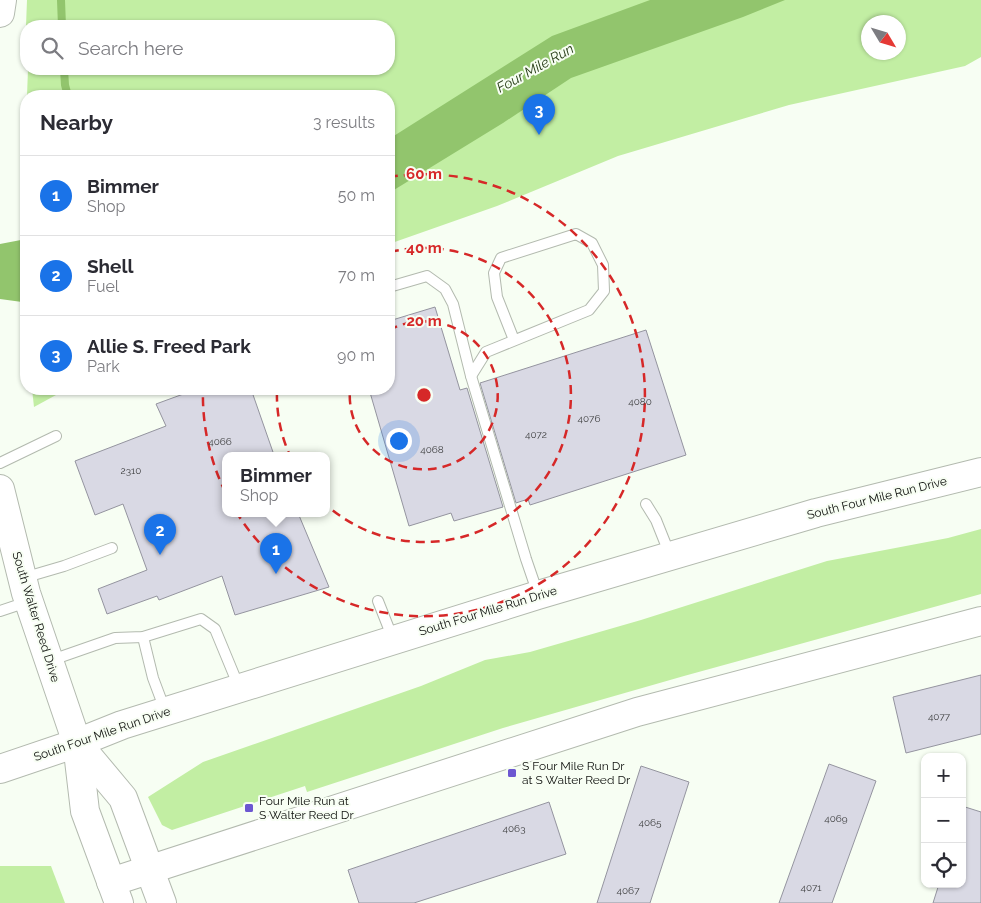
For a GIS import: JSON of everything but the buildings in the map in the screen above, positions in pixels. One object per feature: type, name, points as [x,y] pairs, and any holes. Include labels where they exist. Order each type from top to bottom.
[{"type":"main road","points":[[0,13],[2,0]]},
{"type":"main road","name":"South Four Mile Run Drive","points":[[0,769],[77,743],[122,725],[538,595],[816,513],[981,472]]},
{"type":"main road","name":"South Walter Reed Drive","points":[[0,489],[25,590],[77,743],[85,812],[115,892]]},
{"type":"main road","points":[[115,892],[149,869],[637,712],[981,621]]},
{"type":"main road","name":"South Walter Reed Drive","points":[[77,743],[122,798],[162,903]]},
{"type":"lane","points":[[471,376],[486,352],[589,310],[604,291],[603,265],[592,243],[576,234],[501,258],[494,273],[497,297],[514,340]]},
{"type":"lane","points":[[395,285],[427,276],[445,288],[453,304],[471,376],[538,595]]},
{"type":"lane","points":[[0,463],[56,436]]},
{"type":"lane","points":[[646,504],[656,520],[671,556]]},
{"type":"lane","points":[[0,611],[25,590],[64,566],[112,548]]},
{"type":"lane","points":[[378,601],[393,640]]},
{"type":"lane","points":[[49,661],[115,638],[143,637],[201,619],[215,629],[239,688]]},
{"type":"lane","points":[[143,637],[153,678],[166,711]]},
{"type":"shaded area","points":[[27,0],[981,0],[981,57],[965,66],[789,105],[618,156],[497,206],[395,242],[395,90],[27,90],[28,75],[395,75],[395,20],[26,20]]},
{"type":"shaded area","points":[[33,395],[56,395],[34,407]]},
{"type":"shaded area","points":[[981,529],[981,594],[503,728],[307,792],[305,786],[172,830],[162,825],[148,797],[203,762],[421,686],[485,660],[530,652],[641,620],[827,561],[948,538]]},
{"type":"shaded area","points":[[0,866],[51,866],[65,903],[0,903]]},
{"type":"water","name":"Four Mile Run","points":[[650,0],[785,0],[743,17],[571,78],[503,123],[395,189],[395,135],[552,36]]},
{"type":"water","points":[[20,240],[20,302],[0,299],[0,244]]},
{"type":"waterway","points":[[61,0],[62,20]]},
{"type":"waterway","points":[[64,75],[66,90]]},
{"type":"place","name":"Allie S. Freed Park","points":[[539,135]]},
{"type":"place","name":"Shell","points":[[160,555]]},
{"type":"place","name":"Bimmer","points":[[276,574]]},
{"type":"place","name":"S Four Mile Run Dr at S Walter Reed Dr","points":[[512,773]]},
{"type":"place","name":"Four Mile Run at S Walter Reed Dr","points":[[249,808]]}]
